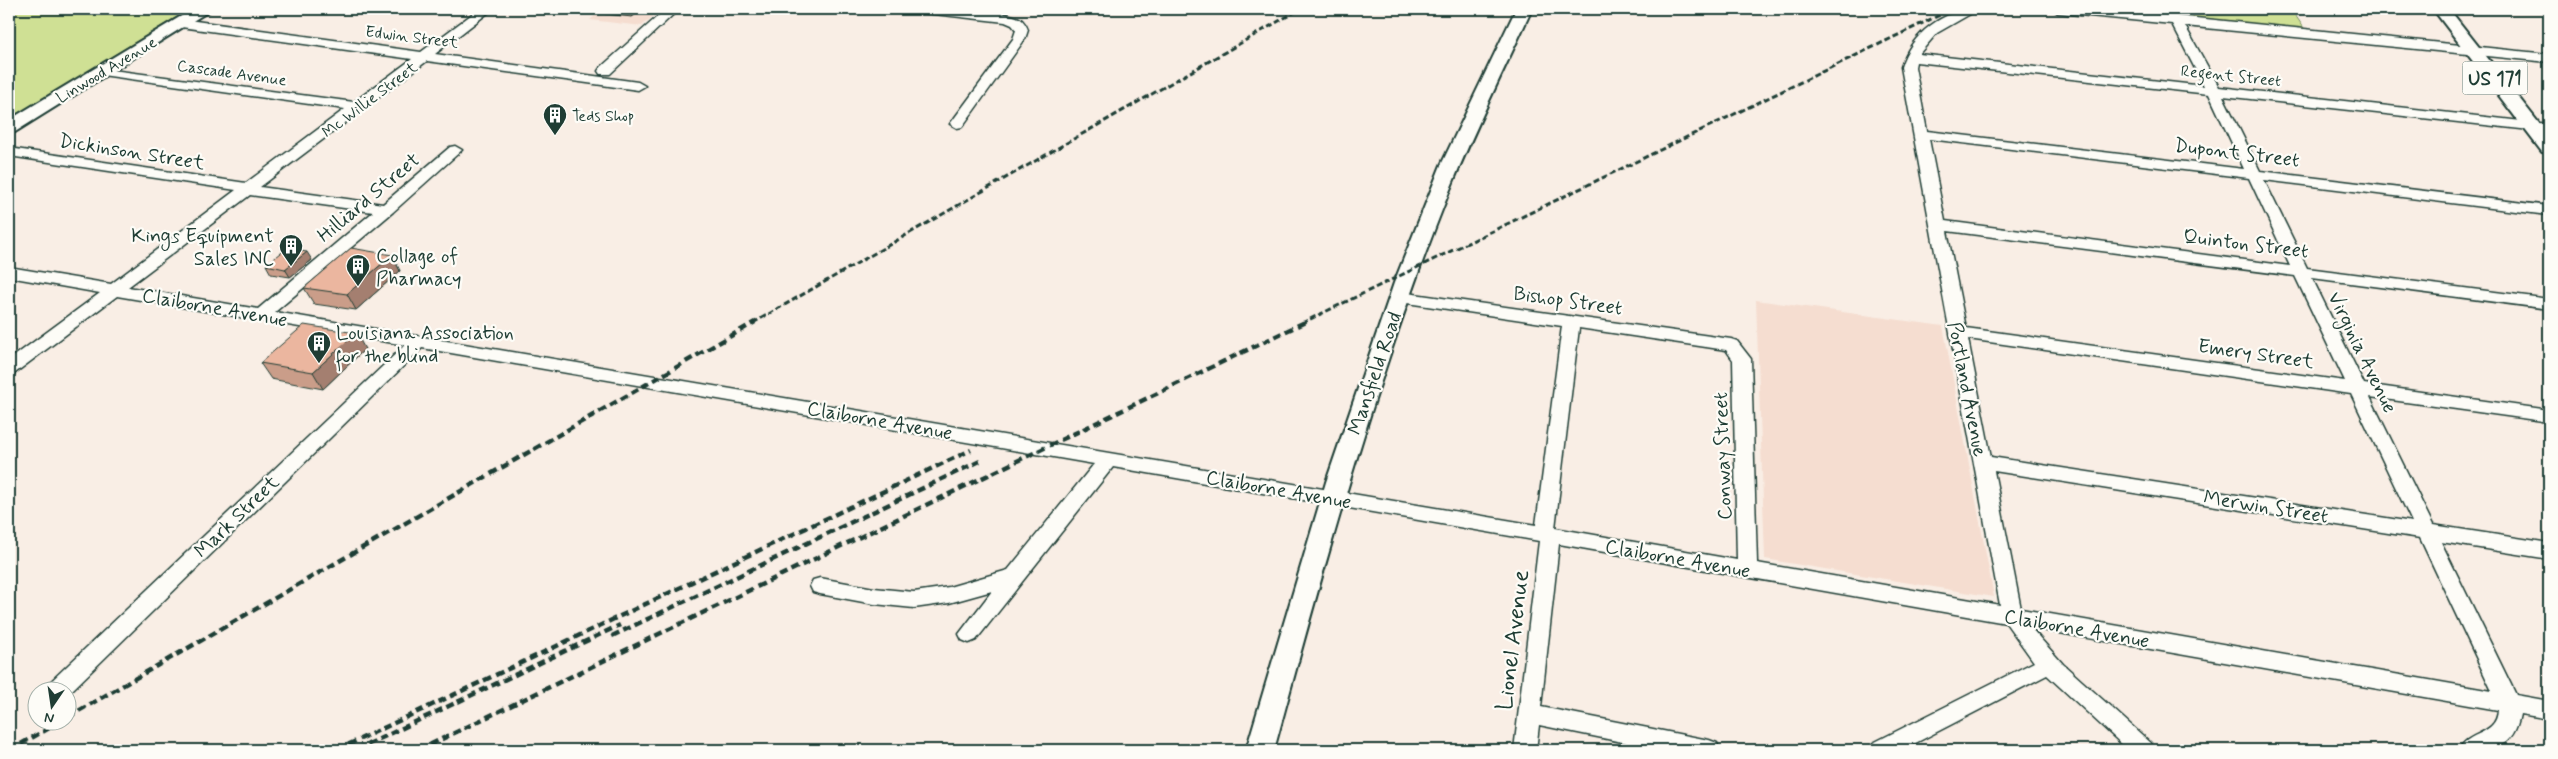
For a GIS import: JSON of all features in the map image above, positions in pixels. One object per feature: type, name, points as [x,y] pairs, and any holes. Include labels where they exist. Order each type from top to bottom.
[{"type":"main road","name":"Linwood Avenue","points":[[9,128],[204,9]]},
{"type":"main road","name":"Mansfield Road","points":[[1260,750],[1308,573],[1400,297],[1430,216],[1524,9]]},
{"type":"main road","name":"US 171","points":[[2441,9],[2473,49],[2544,126]]},
{"type":"main road","name":"US 171","points":[[2458,9],[2492,52],[2544,126],[2549,148]]},
{"type":"street","name":"Mc Willie Street","points":[[9,369],[487,9]]},
{"type":"street","points":[[605,71],[673,9]]},
{"type":"street","points":[[925,9],[997,16],[1017,22],[1022,30],[1019,39],[957,124]]},
{"type":"street","points":[[1910,57],[1921,40],[1941,25],[1973,9]]},
{"type":"street","points":[[2058,9],[2549,58]]},
{"type":"street","name":"Virginia Avenue","points":[[2176,20],[2214,91],[2509,703]]},
{"type":"street","name":"Edwin Street","points":[[181,23],[638,86]]},
{"type":"street","name":"Regent Street","points":[[1910,57],[2544,126]]},
{"type":"street","name":"Portland Avenue","points":[[1910,57],[1908,74],[2012,616],[2025,638],[2049,664],[2143,750]]},
{"type":"street","name":"Cascade Avenue","points":[[102,71],[357,107]]},
{"type":"street","name":"Dupont Street","points":[[1920,134],[2549,210]]},
{"type":"street","name":"Hilliard Street","points":[[261,315],[388,209],[455,150]]},
{"type":"street","name":"Dickinson Street","points":[[9,152],[388,209]]},
{"type":"street","name":"Quinton Street","points":[[1937,225],[2549,304]]},
{"type":"street","name":"Claiborne Avenue","points":[[9,272],[1548,535],[2549,710]]},
{"type":"street","name":"Bishop Street","points":[[1400,297],[1731,344]]},
{"type":"street","name":"Lionel Avenue","points":[[1525,750],[1571,322]]},
{"type":"street","name":"Emery Street","points":[[1957,332],[2549,416]]},
{"type":"street","name":"Mark Street","points":[[65,682],[418,342]]},
{"type":"street","name":"Conway Street","points":[[1731,344],[1742,358],[1747,570]]},
{"type":"street","points":[[969,634],[1108,460]]},
{"type":"street","name":"Merwin Street","points":[[1982,462],[2549,551]]},
{"type":"street","points":[[820,586],[890,597],[925,599],[948,595],[1013,577]]},
{"type":"street","points":[[1881,750],[2049,664]]},
{"type":"street","points":[[2470,750],[2503,732],[2509,722],[2509,703]]},
{"type":"street","points":[[1529,714],[1709,750]]},
{"type":"shaded area","points":[[603,9],[661,9],[642,26],[590,20]]},
{"type":"shaded area","points":[[1756,300],[1943,326],[1994,597],[1765,559]]},
{"type":"green space","points":[[9,9],[190,9],[9,119]]},
{"type":"green space","points":[[2075,9],[2291,9],[2306,31]]},
{"type":"building","points":[[605,9],[636,9],[631,13]]},
{"type":"building","points":[[351,248],[392,255],[347,294],[304,288]]},
{"type":"building","points":[[286,249],[307,252],[285,269],[266,265]]},
{"type":"building","points":[[304,325],[356,333],[313,372],[260,363]]},
{"type":"railway","points":[[753,323],[1300,9]]},
{"type":"railway","points":[[1302,323],[1952,9]]},
{"type":"railway","points":[[78,711],[755,322]]},
{"type":"railway","points":[[419,750],[1305,322]]},
{"type":"railway","points":[[337,750],[971,450]]},
{"type":"railway","points":[[612,636],[980,461]]},
{"type":"railway","points":[[356,750],[620,625]]},
{"type":"railway","points":[[10,750],[42,732]]},
{"type":"place","name":"Teds Shop","points":[[555,136]]},
{"type":"place","name":"Kings Equipment Sales INC","points":[[291,267]]},
{"type":"place","name":"Collage of Pharmacy","points":[[358,287]]},
{"type":"place","name":"Louisiana Association for the blind","points":[[319,364]]}]
